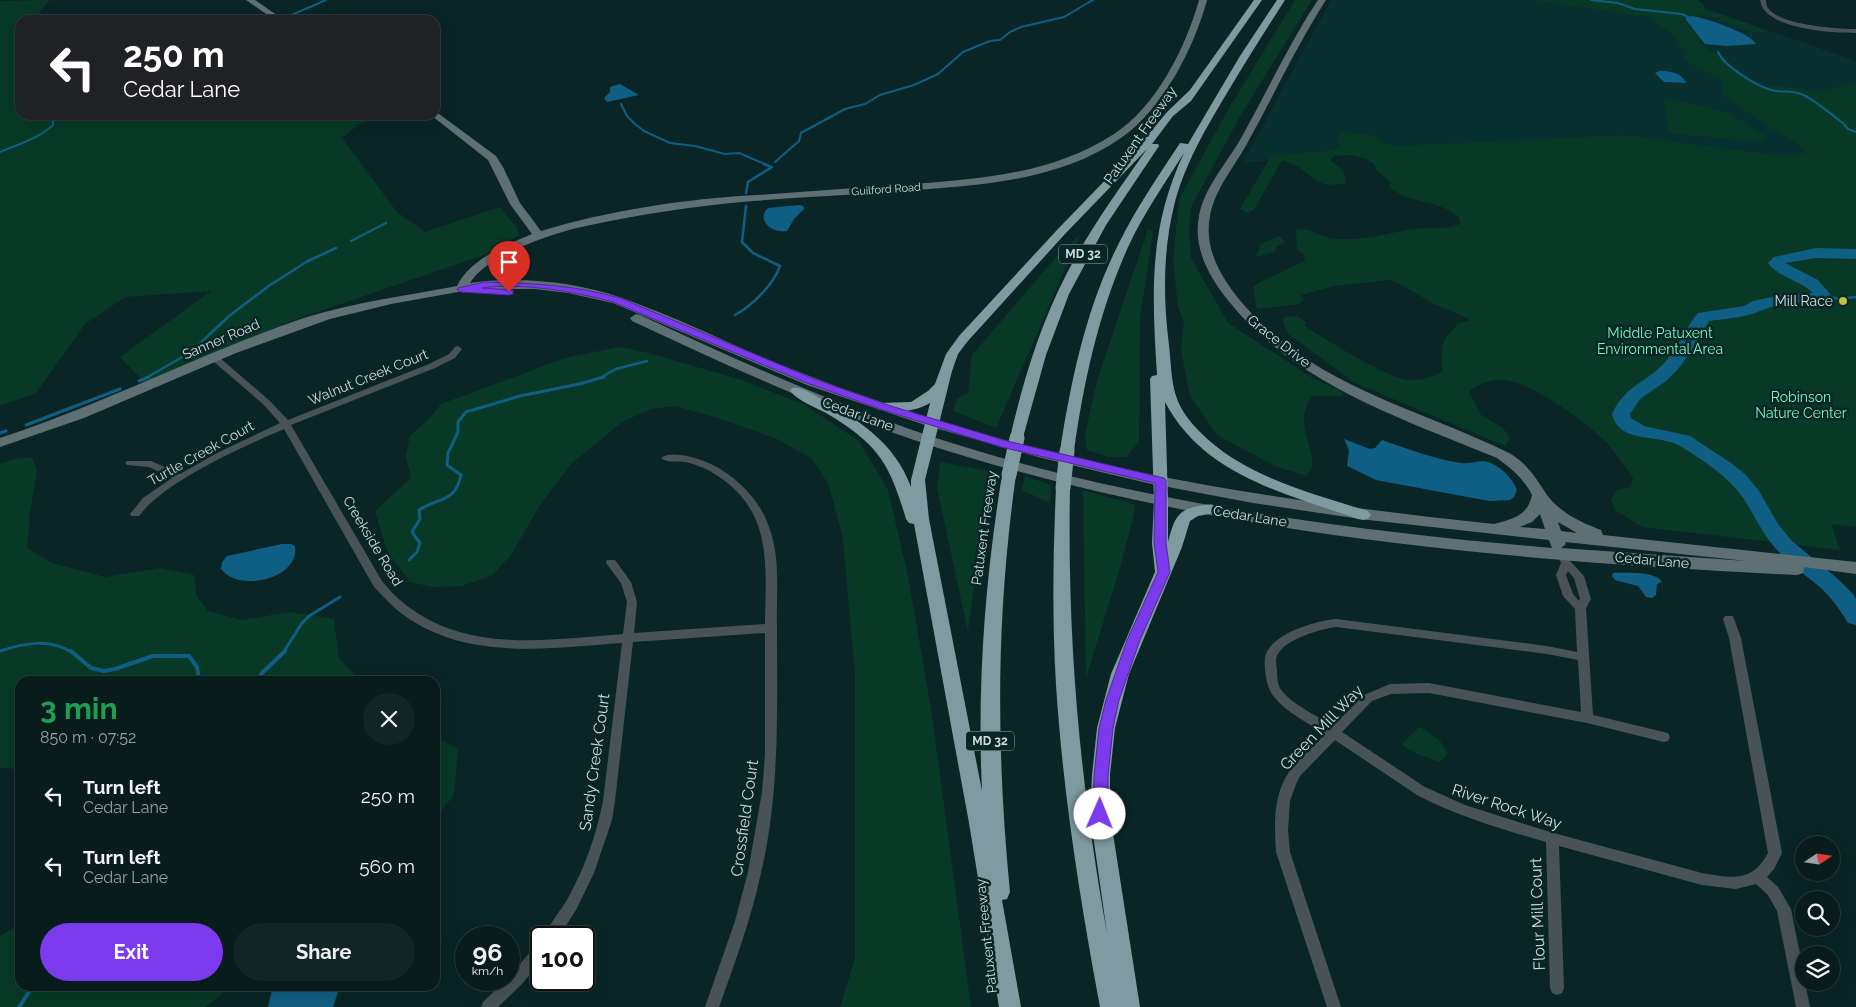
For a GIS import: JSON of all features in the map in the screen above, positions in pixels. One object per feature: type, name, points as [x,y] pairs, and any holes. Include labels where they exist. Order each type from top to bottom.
[{"type":"highway","name":"Patuxent Freeway","points":[[1011,1007],[997,865],[990,738],[996,574],[1001,522],[1025,400],[1053,316],[1071,276],[1109,211],[1258,0]]},
{"type":"highway","name":"MD 32","points":[[1111,1007],[1085,860],[1068,727],[1060,579],[1063,488],[1073,408],[1093,322],[1107,282],[1138,216],[1281,0]]},
{"type":"highway","points":[[1164,572],[1160,543],[1161,501],[1157,374],[1160,333],[1161,250],[1169,203],[1183,166],[1248,49]]},
{"type":"highway","points":[[1011,1007],[918,497],[918,480],[945,371],[952,354],[973,326],[1147,143],[1170,114],[1194,91]]},
{"type":"highway","points":[[1160,333],[1166,390],[1177,414],[1201,441],[1234,466],[1271,484],[1363,514]]},
{"type":"highway","points":[[882,406],[905,407],[920,405],[941,386]]},
{"type":"highway","points":[[797,392],[844,417],[874,440],[889,457],[901,478],[934,586]]},
{"type":"highway","points":[[1129,1007],[1100,814],[1101,776],[1106,728],[1120,674],[1164,572],[1185,516],[1196,511],[1209,509]]},
{"type":"main road","points":[[250,0],[272,15]]},
{"type":"main road","name":"Guilford Road","points":[[461,290],[507,249],[538,234],[617,216],[685,205],[975,182],[1021,174],[1066,161],[1094,150],[1115,138],[1128,129],[1143,114],[1172,72],[1193,34],[1203,0]]},
{"type":"main road","name":"Grace Drive","points":[[1322,0],[1269,89],[1245,139],[1207,206],[1203,239],[1212,268],[1228,295],[1249,319],[1289,352],[1338,383],[1366,397],[1502,455],[1526,473],[1540,494],[1561,550]]},
{"type":"main road","points":[[440,118],[492,158],[515,204],[538,234]]},
{"type":"main road","points":[[491,262],[492,274],[513,284]]},
{"type":"main road","name":"Cedar Lane","points":[[461,290],[484,284],[513,284],[565,288],[617,300],[810,381],[882,406],[1005,444],[1160,480],[1278,502],[1493,530],[1561,550],[1622,543],[1756,555],[1856,568]]},
{"type":"main road","name":"Cedar Lane","points":[[461,290],[558,295],[602,305],[797,392],[927,439],[1082,483],[1161,501],[1366,533],[1775,568],[1856,572]]},
{"type":"main road","name":"Sanner Road","points":[[0,443],[79,416],[289,328],[334,314],[401,298],[461,290]]},
{"type":"main road","points":[[1493,530],[1530,516],[1536,510],[1540,494]]},
{"type":"main road","points":[[1540,494],[1559,516],[1568,523],[1622,543]]},
{"type":"main road","points":[[1161,501],[1167,498],[1185,498],[1335,522],[1561,550]]},
{"type":"street","points":[[1763,0],[1766,10],[1784,20],[1825,29],[1856,31]]},
{"type":"street","name":"Walnut Creek Court","points":[[286,424],[432,366],[452,356],[458,349]]},
{"type":"street","name":"Creekside Road","points":[[216,359],[267,403],[286,424],[378,584],[390,599],[421,622],[470,639],[500,644],[551,644],[771,628]]},
{"type":"street","name":"Turtle Creek Court","points":[[135,514],[148,498],[180,478],[239,445],[286,424]]},
{"type":"street","name":"Crossfield Court","points":[[666,458],[692,460],[717,472],[741,492],[757,512],[767,535],[771,556],[771,754],[762,830],[755,872],[742,921],[712,1007]]},
{"type":"street","points":[[130,463],[151,464],[180,478]]},
{"type":"street","points":[[1561,550],[1561,575],[1568,596],[1580,608]]},
{"type":"street","points":[[1561,550],[1580,576],[1586,599],[1580,608],[1587,718]]},
{"type":"street","name":"Sandy Creek Court","points":[[558,926],[581,890],[604,831],[610,801],[632,602],[626,582],[611,563]]},
{"type":"street","points":[[1729,619],[1735,638],[1776,853],[1770,866],[1759,878],[1773,891],[1784,909],[1803,1007]]},
{"type":"street","name":"River Rock Way","points":[[1582,657],[1547,650],[1336,623],[1316,626],[1279,644],[1271,656],[1271,678],[1278,696],[1333,734],[1442,803],[1468,813],[1552,838],[1702,879],[1727,883],[1745,882],[1759,878]]},
{"type":"street","name":"Green Mill Way","points":[[1334,1007],[1283,852],[1280,825],[1281,805],[1288,785],[1296,772],[1368,698],[1390,689],[1406,687],[1429,688],[1587,718],[1664,737]]},
{"type":"street","name":"Flour Mill Court","points":[[1552,838],[1557,988]]},
{"type":"street","points":[[488,1007],[516,980],[530,963]]},
{"type":"shaded area","points":[[1331,0],[1676,0],[1687,2],[1856,61],[1856,238],[1384,148],[1243,163]]},
{"type":"green space","points":[[50,0],[39,12],[40,15],[15,15],[15,120],[373,120],[361,123],[342,138],[397,212],[425,232],[500,207],[517,228],[519,235],[487,254],[291,321],[146,384],[120,357],[211,291],[125,297],[85,324],[36,393],[0,406],[0,1]]},
{"type":"green space","points":[[1295,0],[1312,0],[1242,113],[1192,205],[1189,225],[1191,258],[1228,323],[1311,377],[1341,391],[1343,396],[1312,396],[1307,405],[1304,422],[1313,466],[1306,476],[1275,466],[1217,435],[1190,396],[1181,350],[1184,323],[1178,307],[1173,260],[1179,199],[1229,108]]},
{"type":"green space","points":[[1532,0],[1698,0],[1705,5],[1704,9],[1761,28],[1764,31],[1762,33],[1752,31],[1701,15],[1691,15],[1682,18],[1706,48],[1726,60],[1752,83],[1762,87],[1781,86],[1817,92],[1856,82],[1856,527],[1831,524],[1840,550],[1642,527],[1615,510],[1611,499],[1617,490],[1631,487],[1633,478],[1616,454],[1605,441],[1585,424],[1543,395],[1515,382],[1504,380],[1485,383],[1469,392],[1481,415],[1503,428],[1510,438],[1505,446],[1355,383],[1288,334],[1284,325],[1283,317],[1297,316],[1306,322],[1305,326],[1341,349],[1400,378],[1414,380],[1436,375],[1443,371],[1442,349],[1447,336],[1457,323],[1469,321],[1467,318],[1436,305],[1396,282],[1389,280],[1334,286],[1301,295],[1304,300],[1299,304],[1257,309],[1253,287],[1305,261],[1304,255],[1297,249],[1296,230],[1310,230],[1329,238],[1350,239],[1460,224],[1460,219],[1452,212],[1434,204],[1397,193],[1389,187],[1391,182],[1376,170],[1375,165],[1366,159],[1351,155],[1334,156],[1330,160],[1343,170],[1346,183],[1331,185],[1321,183],[1297,166],[1282,160],[1254,210],[1247,213],[1240,209],[1271,156],[1336,150],[1340,146],[1338,136],[1343,132],[1371,135],[1386,144],[1399,146],[1624,135],[1774,155],[1800,155],[1805,152],[1796,142],[1770,128],[1724,96],[1721,91],[1724,80],[1697,68],[1684,59],[1686,53],[1672,34],[1648,17]]},
{"type":"green space","points":[[1664,99],[1694,104],[1728,113],[1764,135],[1766,140],[1762,142],[1675,134],[1669,131]]},
{"type":"green space","points":[[1148,229],[1153,232],[1140,318],[1139,442],[1126,457],[1109,457],[1087,450],[1085,434],[1097,381]]},
{"type":"green space","points":[[1080,235],[996,428],[953,411],[957,399],[968,393],[972,355],[1057,256]]},
{"type":"green space","points":[[1279,236],[1285,242],[1277,246],[1275,252],[1255,257],[1261,244]]},
{"type":"green space","points":[[619,347],[645,352],[742,380],[805,405],[859,441],[888,490],[908,576],[931,708],[971,1007],[840,1007],[855,958],[855,675],[843,539],[829,485],[812,459],[775,438],[715,417],[675,406],[651,409],[622,422],[570,465],[540,505],[511,555],[493,575],[462,586],[432,587],[410,582],[387,551],[375,511],[411,478],[406,456],[410,436],[430,418],[441,404],[565,358]]},
{"type":"green space","points":[[32,457],[37,471],[30,512],[27,548],[52,563],[105,577],[160,568],[194,575],[196,595],[208,611],[242,620],[289,612],[334,619],[339,659],[357,676],[15,676],[15,769],[0,768],[0,464],[10,460]]},
{"type":"green space","points":[[940,462],[989,471],[968,632],[937,488]]},
{"type":"green space","points":[[1025,476],[1051,485],[1050,503],[1022,490]]},
{"type":"green space","points":[[1083,490],[1136,505],[1120,568],[1086,678]]},
{"type":"green space","points":[[1421,727],[1440,741],[1448,754],[1440,762],[1417,754],[1403,746],[1402,744]]},
{"type":"green space","points":[[440,740],[458,749],[454,795],[440,813]]},
{"type":"green space","points":[[15,927],[15,991],[225,991],[205,1007],[0,1007],[0,936]]},
{"type":"water","points":[[1692,16],[1737,31],[1756,44],[1727,46],[1705,44],[1685,18]]},
{"type":"water","points":[[1659,71],[1678,74],[1686,83],[1664,82],[1655,73]]},
{"type":"water","points":[[620,84],[639,95],[607,102],[604,98],[610,92],[610,87]]},
{"type":"water","points":[[800,205],[804,209],[794,219],[787,231],[772,228],[765,222],[765,213],[768,208]]},
{"type":"water","points":[[1344,439],[1370,449],[1375,448],[1382,440],[1441,459],[1465,463],[1487,462],[1495,465],[1507,474],[1517,490],[1514,497],[1510,500],[1489,501],[1376,480],[1347,466],[1349,450]]},
{"type":"water","points":[[282,544],[295,546],[294,556],[290,564],[283,571],[274,576],[253,581],[242,580],[231,577],[221,569],[222,562],[227,556]]},
{"type":"water","points":[[1613,573],[1647,574],[1659,578],[1662,582],[1657,584],[1656,595],[1652,598],[1646,597],[1638,586],[1615,580],[1612,576]]},
{"type":"water","points":[[272,991],[338,991],[333,1007],[268,1007]]},
{"type":"waterway","points":[[292,15],[326,0]]},
{"type":"waterway","points":[[775,162],[799,141],[801,133],[845,109],[865,104],[880,95],[914,85],[938,74],[963,52],[990,41],[1000,40],[1010,32],[1021,27],[1064,17],[1093,0]]},
{"type":"waterway","points":[[1591,0],[1618,3],[1635,9],[1682,14],[1692,19]]},
{"type":"waterway","points":[[1718,52],[1733,69],[1764,88],[1797,93],[1807,97],[1843,123],[1848,129],[1856,132]]},
{"type":"waterway","points":[[621,104],[627,116],[635,124],[644,131],[670,143],[695,146],[725,154],[739,153],[767,165]]},
{"type":"waterway","points":[[0,152],[41,134],[53,125],[53,121],[50,120]]},
{"type":"waterway","points":[[764,164],[771,167]]},
{"type":"waterway","points":[[746,193],[748,182],[772,167]]},
{"type":"waterway","points":[[735,315],[762,294],[773,280],[780,266],[753,253],[742,242],[746,206]]},
{"type":"waterway","points":[[351,241],[386,223]]},
{"type":"waterway","points":[[146,378],[191,352],[229,316],[270,285],[308,261],[336,248]]},
{"type":"waterway","points":[[1856,254],[1816,253],[1779,260],[1776,263],[1780,267],[1812,283],[1823,295],[1813,299],[1781,300],[1759,304],[1748,310],[1704,317],[1683,352],[1672,365],[1660,377],[1637,391],[1629,399],[1621,414],[1623,421],[1638,431],[1683,440],[1724,467],[1739,480],[1752,496],[1770,528],[1785,546],[1830,584],[1845,600],[1856,617]]},
{"type":"waterway","points":[[1823,295],[1838,299],[1856,297]]},
{"type":"waterway","points":[[600,378],[616,369],[647,361]]},
{"type":"waterway","points":[[139,381],[149,377]]},
{"type":"waterway","points":[[409,560],[417,552],[420,543],[412,532],[420,519],[419,510],[450,495],[458,484],[461,475],[447,465],[448,453],[458,432],[458,422],[466,412],[520,396],[604,377]]},
{"type":"waterway","points":[[26,425],[120,389]]},
{"type":"waterway","points":[[0,433],[6,431]]},
{"type":"waterway","points":[[283,653],[302,623],[309,616],[340,597]]},
{"type":"waterway","points":[[0,651],[37,643],[55,645],[73,653]]},
{"type":"waterway","points":[[71,651],[91,668],[104,671],[153,656],[189,656],[197,667],[198,676]]},
{"type":"waterway","points":[[260,676],[283,653]]},
{"type":"waterway","points":[[19,1007],[30,991]]},
{"type":"place","name":"Mill Race","points":[[1843,301]]},
{"type":"route","points":[[509,292],[461,290],[484,284],[513,284],[540,285],[590,292],[617,300],[810,381],[887,408],[1005,444],[1160,480],[1160,543],[1164,572],[1133,640],[1112,700],[1106,728],[1101,776],[1100,814]]},
{"type":"park label","name":"Middle Patuxent Environmental Area","points":[[1660,342]]},
{"type":"park label","name":"Robinson Nature Center","points":[[1801,406]]}]
